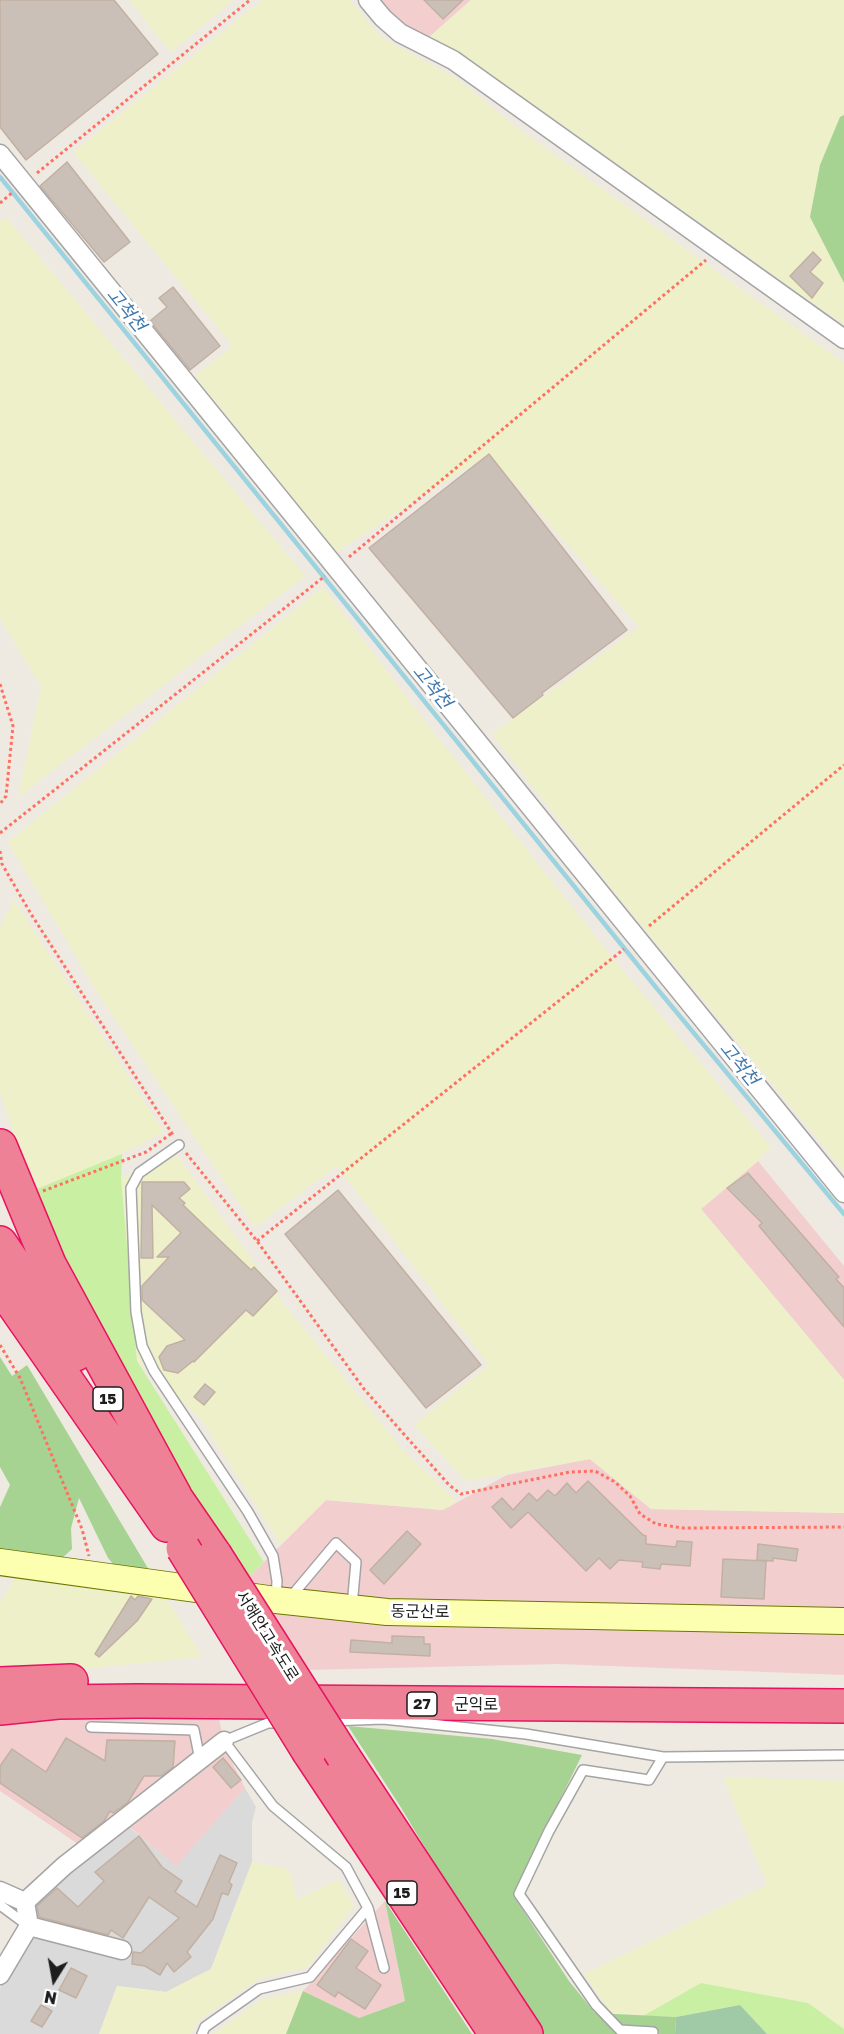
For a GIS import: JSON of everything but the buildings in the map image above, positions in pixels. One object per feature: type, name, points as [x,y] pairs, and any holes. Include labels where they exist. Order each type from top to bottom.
[{"type":"highway","points":[[0,1146],[49,1264],[175,1496]]},
{"type":"highway","name":"서해안고속도로","points":[[0,1243],[215,1555],[343,1756],[526,2034]]},
{"type":"highway","name":"서해안고속도로","points":[[0,1285],[309,1732],[496,2034]]},
{"type":"highway","name":"군익로","points":[[0,1684],[122,1681],[844,1686]]},
{"type":"highway","name":"군익로","points":[[0,1708],[58,1702],[138,1701],[844,1706]]},
{"type":"street","points":[[368,0],[382,18],[400,33],[453,60],[844,339]]},
{"type":"street","points":[[0,154],[22,186],[335,568],[634,940],[844,1193]]},
{"type":"street","name":"동군산로","points":[[0,1562],[387,1612],[844,1621]]},
{"type":"street","points":[[25,1902],[64,1866],[224,1741]]},
{"type":"street","points":[[0,1891],[25,1902]]},
{"type":"street","points":[[0,1975],[29,1926],[25,1902]]},
{"type":"street","points":[[29,1926],[122,1950]]},
{"type":"lane","points":[[179,1144],[138,1173],[131,1188],[136,1312],[142,1346],[154,1371],[248,1512],[273,1556],[282,1600]]},
{"type":"lane","points":[[282,1600],[336,1543],[356,1562],[352,1608]]},
{"type":"lane","points":[[384,1968],[368,1908],[346,1867],[273,1806],[224,1741],[268,1723],[309,1732],[383,1719],[526,1734],[663,1756],[844,1755]]},
{"type":"lane","points":[[91,1727],[194,1730],[201,1760]]},
{"type":"lane","points":[[653,2032],[620,2030],[596,2005],[519,1894],[549,1831],[583,1770],[649,1780],[663,1756]]},
{"type":"lane","points":[[0,1905],[29,1926]]},
{"type":"lane","points":[[202,2034],[205,2027],[259,1989],[310,1977],[368,1908]]},
{"type":"path","points":[[0,203],[250,0]]},
{"type":"path","points":[[335,568],[718,249]]},
{"type":"path","points":[[0,833],[315,585]]},
{"type":"path","points":[[0,684],[13,726],[6,796],[0,804]]},
{"type":"path","points":[[257,1241],[613,958],[844,765]]},
{"type":"path","points":[[0,851],[2,864],[31,914],[179,1144],[257,1241],[364,1389],[449,1485],[461,1494],[570,1472],[595,1471],[615,1482],[630,1496],[640,1514],[656,1524],[683,1528],[844,1527]]},
{"type":"path","points":[[39,1193],[146,1152],[172,1133]]},
{"type":"path","points":[[0,1345],[20,1378],[82,1529],[93,1574]]},
{"type":"shaded area","points":[[376,0],[471,0],[426,40],[391,19]]},
{"type":"shaded area","points":[[758,1161],[844,1266],[844,1380],[701,1209]]},
{"type":"shaded area","points":[[590,1459],[651,1509],[844,1513],[844,1675],[558,1664],[307,1670],[249,1577],[326,1500],[443,1510],[507,1475]]},
{"type":"shaded area","points":[[78,1717],[219,1719],[226,1750],[245,1788],[176,1866],[131,1828],[94,1855],[0,1791],[0,1723]]},
{"type":"shaded area","points":[[245,1788],[256,1807],[252,1822],[252,1862],[211,1969],[166,1992],[117,1986],[99,2034],[0,2034],[0,1988],[30,1936],[30,1903],[130,1828],[176,1865]]},
{"type":"shaded area","points":[[385,1901],[405,2001],[359,2018],[303,1991]]},
{"type":"green space","points":[[129,0],[233,0],[171,52]]},
{"type":"green space","points":[[262,0],[350,0],[381,37],[456,78],[516,127],[844,363],[844,1171],[628,909],[492,734],[639,627],[489,454],[336,552],[195,376],[233,346],[73,152]]},
{"type":"green space","points":[[471,0],[844,0],[844,115],[840,117],[810,217],[844,283],[844,325],[526,99],[426,40]]},
{"type":"green space","points":[[844,115],[844,283],[810,217],[820,165],[840,117]]},
{"type":"green space","points":[[6,217],[305,576],[18,797],[41,687],[0,618],[0,222]]},
{"type":"green space","points":[[323,587],[423,719],[619,966],[771,1147],[758,1161],[701,1209],[844,1380],[844,1513],[651,1509],[590,1459],[466,1481],[414,1425],[489,1365],[337,1166],[255,1227],[97,992],[8,842]]},
{"type":"green space","points":[[14,900],[164,1132],[122,1154],[32,1191],[0,1092],[0,928]]},
{"type":"green space","points":[[122,1154],[121,1178],[137,1361],[264,1562],[249,1577],[169,1465],[68,1285],[32,1191]]},
{"type":"green space","points":[[178,1156],[283,1303],[402,1449],[457,1502],[443,1510],[326,1500],[281,1545],[201,1419],[137,1361],[121,1178]]},
{"type":"green space","points":[[0,1357],[12,1376],[27,1365],[152,1575],[120,1572],[108,1558],[79,1498],[71,1528],[72,1549],[58,1562],[0,1556],[0,1507],[10,1485],[0,1467]]},
{"type":"green space","points":[[18,1572],[165,1596],[202,1657],[0,1677],[0,1603]]},
{"type":"green space","points":[[348,1726],[492,1739],[582,1755],[513,1895],[569,1981],[595,2013],[676,2017],[675,2034],[537,2034],[400,1806]]},
{"type":"green space","points":[[723,1777],[844,1781],[844,2029],[808,2003],[701,1983],[643,2016],[612,2014],[584,1974],[767,1885]]},
{"type":"green space","points":[[252,1862],[289,1869],[297,1900],[338,1879],[354,1905],[308,1967],[258,1979],[197,2022],[191,2034],[99,2034],[117,1986],[166,1992],[211,1969]]},
{"type":"green space","points":[[385,1901],[472,2034],[286,2034],[303,1991],[359,2018],[405,2001]]},
{"type":"green space","points":[[701,1983],[808,2003],[844,2029],[844,2034],[767,2034],[740,2005],[676,2017],[643,2016]]},
{"type":"green space","points":[[303,1991],[286,2034],[213,2034],[262,1999]]},
{"type":"green space","points":[[740,2005],[767,2034],[675,2034],[676,2017]]},
{"type":"waterway","name":"고척천","points":[[0,177],[654,985],[844,1214]]}]
